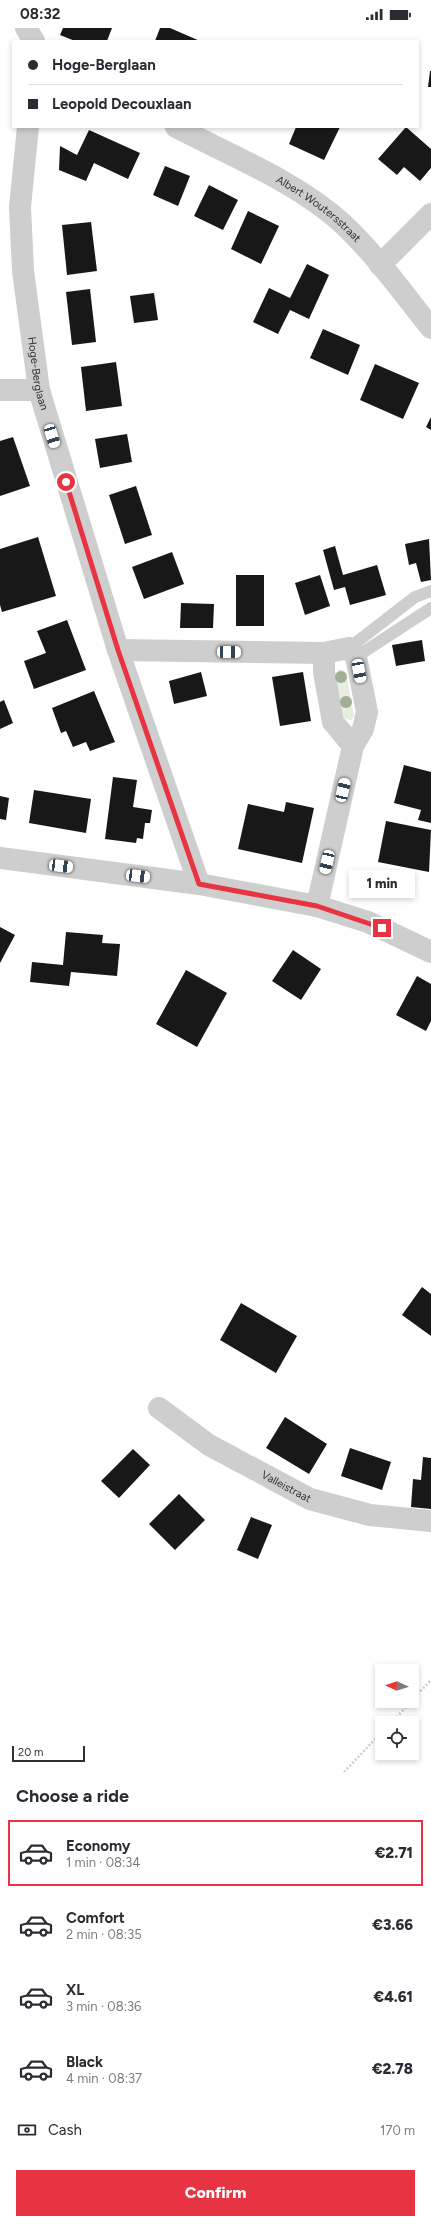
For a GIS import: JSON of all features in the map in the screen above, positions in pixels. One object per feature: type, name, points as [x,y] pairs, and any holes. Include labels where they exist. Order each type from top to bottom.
[{"type":"street","points":[[26,28],[33,40]]},
{"type":"street","name":"Hoge-Berglaan","points":[[28,128],[20,207],[23,271],[39,390],[118,650],[199,884]]},
{"type":"street","name":"Albert Woutersstraat","points":[[178,128],[300,192],[343,224],[431,328]]},
{"type":"street","points":[[380,266],[431,214]]},
{"type":"street","points":[[0,390],[39,390]]},
{"type":"street","points":[[118,650],[353,653],[367,712],[363,728],[353,746],[317,906]]},
{"type":"street","points":[[324,653],[324,672],[333,722],[353,746]]},
{"type":"street","points":[[0,858],[199,884],[317,906],[368,922],[428,948]]},
{"type":"street","name":"Valleistraat","points":[[159,1408],[209,1445],[310,1498],[370,1515],[431,1521]]},
{"type":"lane","points":[[353,653],[415,597],[431,591]]},
{"type":"lane","points":[[353,653],[431,608]]},
{"type":"path","points":[[419,1693],[431,1680]]},
{"type":"path","points":[[398,1716],[405,1708]]},
{"type":"path","points":[[344,1772],[375,1739]]},
{"type":"shaded area","points":[[339,669],[346,672],[354,715],[352,720],[346,719],[343,716],[335,675]]},
{"type":"building","points":[[63,28],[112,28],[107,40],[72,40],[60,35]]},
{"type":"building","points":[[160,28],[170,28],[198,40],[155,40]]},
{"type":"building","points":[[430,71],[431,87],[428,87]]},
{"type":"building","points":[[296,128],[340,128],[324,160],[289,144]]},
{"type":"building","points":[[405,128],[407,128],[431,149],[431,168],[420,181],[404,167],[397,175],[378,159]]},
{"type":"building","points":[[89,130],[140,153],[128,179],[94,163],[86,181],[59,170],[60,146],[77,155]]},
{"type":"building","points":[[165,166],[190,176],[178,206],[153,195]]},
{"type":"building","points":[[209,185],[238,200],[223,230],[194,216]]},
{"type":"building","points":[[248,211],[279,226],[261,264],[231,249]]},
{"type":"building","points":[[91,222],[97,271],[67,275],[62,225]]},
{"type":"building","points":[[307,264],[329,275],[309,319],[290,310],[278,334],[253,322],[269,288],[290,298]]},
{"type":"building","points":[[90,289],[96,342],[72,345],[66,292]]},
{"type":"building","points":[[154,293],[158,320],[134,323],[130,296]]},
{"type":"building","points":[[323,329],[360,345],[348,375],[310,358]]},
{"type":"building","points":[[116,362],[122,406],[86,411],[81,367]]},
{"type":"building","points":[[375,364],[419,383],[403,419],[360,400]]},
{"type":"building","points":[[431,417],[431,430],[426,427]]},
{"type":"building","points":[[127,434],[132,462],[100,468],[95,439]]},
{"type":"building","points":[[13,437],[30,486],[0,496],[0,441]]},
{"type":"building","points":[[136,486],[152,535],[125,544],[109,495]]},
{"type":"building","points":[[38,537],[56,596],[2,612],[0,605],[0,549]]},
{"type":"building","points":[[429,539],[431,580],[421,582],[416,563],[409,565],[405,544]]},
{"type":"building","points":[[335,546],[343,575],[377,565],[386,595],[350,605],[345,587],[334,590],[323,550]]},
{"type":"building","points":[[172,552],[184,584],[144,599],[132,567]]},
{"type":"building","points":[[236,575],[264,575],[264,626],[236,626]]},
{"type":"building","points":[[320,575],[330,606],[305,615],[295,583]]},
{"type":"building","points":[[181,603],[214,604],[213,628],[180,628]]},
{"type":"building","points":[[67,620],[86,670],[34,689],[24,661],[46,653],[37,631]]},
{"type":"building","points":[[422,640],[425,661],[396,666],[392,645]]},
{"type":"building","points":[[201,672],[207,696],[174,704],[169,681]]},
{"type":"building","points":[[303,672],[311,721],[280,726],[272,677]]},
{"type":"building","points":[[94,691],[115,742],[90,751],[86,742],[73,747],[66,731],[61,733],[52,708]]},
{"type":"building","points":[[4,700],[13,723],[0,729],[0,702]]},
{"type":"building","points":[[404,765],[431,772],[431,823],[418,820],[421,810],[394,803]]},
{"type":"building","points":[[113,777],[137,780],[133,807],[152,810],[150,823],[145,823],[143,839],[137,838],[136,843],[105,839]]},
{"type":"building","points":[[34,790],[91,799],[86,833],[29,823]]},
{"type":"building","points":[[0,796],[9,798],[6,820],[0,819]]},
{"type":"building","points":[[286,802],[314,808],[302,863],[238,849],[248,804],[284,812]]},
{"type":"building","points":[[386,821],[431,830],[429,872],[378,862]]},
{"type":"building","points":[[0,927],[15,935],[0,963]]},
{"type":"building","points":[[66,932],[103,935],[102,943],[120,944],[117,976],[71,972],[69,986],[30,982],[32,962],[63,965]]},
{"type":"building","points":[[293,950],[321,969],[301,1000],[272,981]]},
{"type":"building","points":[[186,970],[227,993],[197,1047],[156,1024]]},
{"type":"building","points":[[417,976],[431,984],[431,1021],[426,1031],[396,1015]]},
{"type":"building","points":[[422,1287],[431,1294],[431,1336],[402,1315]]},
{"type":"building","points":[[241,1303],[297,1336],[276,1373],[220,1340]]},
{"type":"building","points":[[285,1417],[327,1444],[309,1474],[266,1448]]},
{"type":"building","points":[[350,1448],[391,1462],[382,1490],[341,1476]]},
{"type":"building","points":[[133,1449],[150,1465],[119,1498],[101,1481]]},
{"type":"building","points":[[423,1457],[431,1458],[431,1509],[411,1507],[413,1479],[421,1480]]},
{"type":"building","points":[[179,1494],[205,1520],[175,1550],[149,1524]]},
{"type":"building","points":[[251,1517],[272,1525],[258,1559],[237,1550]]},
{"type":"route","points":[[66,482],[118,650],[199,884],[317,906],[382,928]]}]
